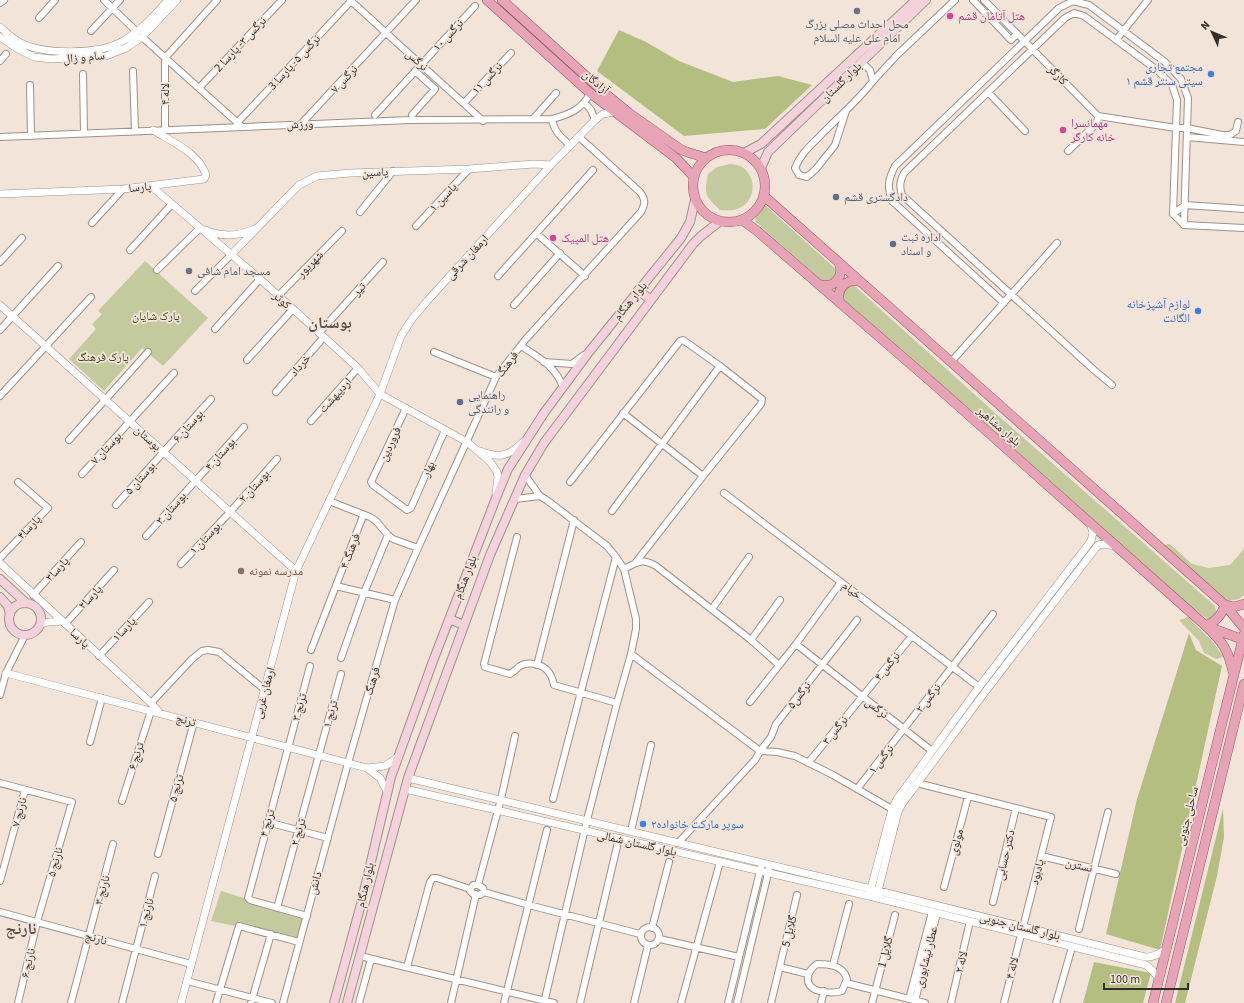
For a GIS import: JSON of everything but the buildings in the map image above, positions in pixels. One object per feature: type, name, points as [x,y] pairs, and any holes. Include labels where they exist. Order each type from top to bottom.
[{"type":"main road","name":"آزادگان","points":[[487,0],[590,93],[676,158],[694,177]]},
{"type":"main road","name":"آزادگان","points":[[502,0],[589,80],[629,113],[680,149],[706,158]]},
{"type":"main road","name":"بلوار گلستان","points":[[744,153],[761,144],[916,0]]},
{"type":"main road","name":"بلوار گلستان","points":[[761,168],[768,152],[926,0]]},
{"type":"main road","points":[[733,150],[744,153],[753,159],[761,168],[765,184],[764,196],[756,211],[742,220],[731,223],[720,222],[704,214],[695,200],[692,189],[694,177],[698,167],[706,158],[721,151],[733,150]]},
{"type":"main road","name":"بلوار مشاهیر","points":[[764,196],[1224,605],[1244,628]]},
{"type":"main road","name":"بلوار هنگام","points":[[334,1003],[361,904],[387,791],[398,757],[449,619],[508,469],[530,434],[589,352],[684,234],[690,222],[695,200]]},
{"type":"main road","name":"بلوار مشاهیر","points":[[742,220],[756,230],[1118,546],[1206,626],[1244,638]]},
{"type":"main road","name":"بلوار هنگام","points":[[347,1003],[408,778],[490,555],[525,475],[544,443],[693,244],[720,222]]},
{"type":"main road","points":[[818,284],[828,285],[837,281],[841,272],[839,262]]},
{"type":"main road","points":[[840,303],[839,294],[843,286],[852,281],[861,282]]},
{"type":"main road","points":[[638,290],[651,300]]},
{"type":"main road","points":[[0,580],[26,603],[35,606],[41,614],[40,624],[34,632],[25,635],[15,632],[10,624],[8,606],[0,597]]},
{"type":"main road","points":[[10,615],[16,606],[26,603]]},
{"type":"main road","points":[[1234,676],[1230,656],[1220,640],[1206,626],[1215,622],[1221,615],[1224,605],[1234,607],[1244,604]]},
{"type":"main road","points":[[449,619],[464,625]]},
{"type":"main road","name":"ساحلی جنوبی","points":[[1153,1003],[1244,638]]},
{"type":"main road","name":"ساحلی جنوبی","points":[[1166,1003],[1244,684]]},
{"type":"street","points":[[0,3],[4,0]]},
{"type":"street","points":[[39,18],[55,0]]},
{"type":"street","points":[[104,0],[139,35],[239,125]]},
{"type":"street","points":[[90,31],[120,0]]},
{"type":"street","name":"سام و زال","points":[[0,27],[20,42],[37,48],[72,52],[105,49],[139,35],[168,0]]},
{"type":"street","name":"سام و زال","points":[[0,37],[18,49],[34,57],[52,59],[106,56],[126,48],[177,0]]},
{"type":"street","points":[[165,58],[217,0]]},
{"type":"street","name":"نرگس ۳- پارسا 2","points":[[199,88],[282,0]]},
{"type":"street","name":"نرگس","points":[[351,0],[483,121]]},
{"type":"street","name":"نرگس ۵- پارسا 3","points":[[239,125],[351,0]]},
{"type":"street","name":"نرگس ۷","points":[[301,124],[416,0]]},
{"type":"street","points":[[846,111],[835,145],[807,177],[799,175],[795,168],[799,159],[846,111],[862,95],[897,55],[955,0]]},
{"type":"street","points":[[973,0],[1011,40],[1017,34]]},
{"type":"street","name":"کارگر","points":[[984,0],[1098,116]]},
{"type":"street","points":[[1116,40],[1148,0]]},
{"type":"street","points":[[1004,303],[892,201],[888,189],[889,177],[895,166],[1024,41],[1059,8],[1073,1],[1079,1],[1089,5],[1165,62],[1181,79],[1188,98],[1184,225]]},
{"type":"street","points":[[1079,1],[1074,13],[1065,18],[904,173],[900,180],[900,188],[902,195],[909,202],[1112,385]]},
{"type":"street","name":"نرگس ۱۰","points":[[374,115],[475,6]]},
{"type":"street","points":[[1074,13],[1084,16],[1157,70],[1172,85],[1177,100],[1173,214],[1184,225],[1244,228]]},
{"type":"street","name":"نرگس ۱۱","points":[[464,103],[511,53]]},
{"type":"street","points":[[0,60],[6,54]]},
{"type":"street","name":"لاله ۴","points":[[165,58],[165,130]]},
{"type":"street","points":[[861,62],[870,70],[873,82]]},
{"type":"street","points":[[133,71],[134,131]]},
{"type":"street","points":[[412,115],[436,89],[414,71]]},
{"type":"street","points":[[83,74],[84,133]]},
{"type":"street","points":[[30,85],[31,136]]},
{"type":"street","points":[[988,92],[1025,131]]},
{"type":"street","points":[[533,119],[556,93]]},
{"type":"street","points":[[590,93],[585,103],[591,110],[595,120],[603,114],[614,112]]},
{"type":"street","name":"ورزش","points":[[1,136],[165,130],[239,125],[410,120],[552,120],[563,116],[585,103]]},
{"type":"street","points":[[1068,151],[1097,123],[1098,116],[1176,128],[1187,128],[1222,135],[1230,135],[1236,131],[1238,122]]},
{"type":"street","points":[[552,120],[558,135],[570,145]]},
{"type":"street","name":"ارمغان شرقی","points":[[380,394],[401,336],[412,319],[551,165],[595,120]]},
{"type":"street","name":"پارسا","points":[[0,194],[123,189],[204,180],[206,175],[195,157],[153,130]]},
{"type":"street","name":"فرهنگ","points":[[348,763],[395,600],[496,377],[521,346],[641,212],[645,203],[644,197],[640,192],[579,137]]},
{"type":"street","points":[[1187,137],[1244,142]]},
{"type":"street","name":"یاسین","points":[[231,255],[298,185],[317,176],[393,171],[469,169],[534,164],[551,165]]},
{"type":"street","name":"یاسین ۱","points":[[416,226],[469,169]]},
{"type":"street","points":[[498,276],[537,234],[592,170]]},
{"type":"street","points":[[360,212],[393,171]]},
{"type":"street","name":"کوثر","points":[[151,186],[260,279],[322,335],[358,368],[380,394],[467,442],[475,448],[491,463],[497,472],[496,498]]},
{"type":"street","points":[[92,223],[123,189]]},
{"type":"street","points":[[130,250],[172,204]]},
{"type":"street","points":[[1173,214],[1184,205],[1244,209]]},
{"type":"street","points":[[157,270],[200,228],[214,234],[231,236],[260,226]]},
{"type":"street","name":"شهریور","points":[[278,296],[342,231]]},
{"type":"street","points":[[537,234],[585,276]]},
{"type":"street","points":[[0,262],[22,238]]},
{"type":"street","points":[[951,362],[1057,243]]},
{"type":"street","points":[[514,305],[560,253]]},
{"type":"street","points":[[195,291],[231,255]]},
{"type":"street","name":"تیر","points":[[322,335],[383,262]]},
{"type":"street","points":[[0,330],[58,266]]},
{"type":"street","points":[[215,329],[260,279]]},
{"type":"street","points":[[0,396],[91,297]]},
{"type":"street","name":"بوستان","points":[[0,304],[296,571]]},
{"type":"street","points":[[247,360],[293,310]]},
{"type":"street","name":"خرداد","points":[[276,392],[322,335]]},
{"type":"street","points":[[570,482],[680,341],[683,340],[720,366],[762,399],[762,402],[636,562],[624,569]]},
{"type":"street","points":[[521,346],[544,362],[560,379],[563,388]]},
{"type":"street","points":[[69,440],[148,352]]},
{"type":"street","points":[[434,352],[496,377]]},
{"type":"street","points":[[544,362],[572,364],[589,352]]},
{"type":"street","points":[[612,511],[720,366]]},
{"type":"street","name":"اردیبهشت","points":[[311,421],[358,368]]},
{"type":"street","name":"بوستان ۷","points":[[82,474],[174,373]]},
{"type":"street","name":"ارمغان غربی","points":[[181,1003],[296,571],[380,394]]},
{"type":"street","name":"بوستان ۶","points":[[164,452],[211,399]]},
{"type":"street","name":"فروردین","points":[[406,408],[372,482],[373,485],[407,510],[411,508]]},
{"type":"street","points":[[623,413],[703,476]]},
{"type":"street","name":"بوستان ۴","points":[[196,481],[244,427]]},
{"type":"street","name":"بهار","points":[[411,508],[445,430]]},
{"type":"street","name":"کوثر","points":[[475,448],[491,454],[509,454],[530,434]]},
{"type":"street","name":"بوستان ۵","points":[[116,505],[164,452]]},
{"type":"street","name":"بوستان ۲","points":[[230,512],[277,459]]},
{"type":"street","points":[[525,475],[540,496],[607,546],[616,557],[624,569],[636,619],[636,629],[631,654],[587,820],[545,1002]]},
{"type":"street","name":"بوستان ۳","points":[[146,536],[196,481]]},
{"type":"street","name":"پارسا۴","points":[[0,558],[48,508],[18,482]]},
{"type":"street","name":"خیام","points":[[724,493],[982,689]]},
{"type":"street","points":[[515,499],[540,496]]},
{"type":"street","points":[[329,501],[364,516],[370,517],[376,521],[393,539],[418,548]]},
{"type":"street","name":"بوستان ۱","points":[[181,564],[230,512]]},
{"type":"street","name":"فرهنگ ۴","points":[[311,650],[364,516]]},
{"type":"street","points":[[536,665],[574,520]]},
{"type":"street","points":[[913,782],[1091,541],[1093,532],[1089,521]]},
{"type":"street","points":[[341,658],[364,593],[388,535]]},
{"type":"street","points":[[517,537],[484,664],[485,667],[487,669],[510,674],[521,666],[528,664],[536,665],[547,670],[552,677],[554,685],[617,703]]},
{"type":"street","name":"پارسا۳","points":[[33,595],[81,542]]},
{"type":"street","points":[[873,894],[895,811],[902,804],[913,782],[932,751],[1098,545],[1104,544],[1118,546]]},
{"type":"street","points":[[553,799],[616,557]]},
{"type":"street","points":[[712,609],[749,557]]},
{"type":"street","points":[[636,562],[645,561],[656,566],[751,640],[779,665]]},
{"type":"street","name":"پارسا","points":[[0,563],[159,712]]},
{"type":"street","name":"پارسا۲","points":[[64,623],[114,570]]},
{"type":"street","points":[[750,702],[796,644],[841,582]]},
{"type":"street","points":[[336,586],[395,600]]},
{"type":"street","points":[[751,640],[780,600]]},
{"type":"street","name":"پارسا۱","points":[[99,656],[149,602]]},
{"type":"street","name":"نرگس ۲","points":[[904,729],[993,614]]},
{"type":"street","name":"نرگس۵","points":[[678,842],[755,760],[760,751],[772,737],[776,724],[858,620]]},
{"type":"street","points":[[40,624],[48,622],[64,623]]},
{"type":"street","points":[[0,695],[6,672],[25,635]]},
{"type":"street","name":"نرگس ۴","points":[[862,697],[912,636]]},
{"type":"street","name":"نرگس","points":[[796,644],[932,751]]},
{"type":"street","points":[[151,703],[192,658],[202,651],[208,650],[219,652],[265,690]]},
{"type":"street","points":[[631,654],[760,751],[777,752],[795,756],[833,774],[895,811]]},
{"type":"street","name":"ترنج ۳","points":[[288,747],[310,666]]},
{"type":"street","name":"ترنج","points":[[6,672],[367,768]]},
{"type":"street","name":"ترنج ۱","points":[[319,755],[341,674]]},
{"type":"street","name":"نرگس ۳","points":[[808,763],[862,697]]},
{"type":"street","points":[[90,742],[102,698]]},
{"type":"street","name":"ترنج ۶","points":[[122,801],[151,711]]},
{"type":"street","name":"ترنج ۵","points":[[158,854],[194,722]]},
{"type":"street","name":"نرگس ۱","points":[[857,789],[904,729]]},
{"type":"street","points":[[478,885],[501,799],[515,736]]},
{"type":"street","points":[[631,831],[651,745]]},
{"type":"street","name":"ترنج ۴","points":[[277,908],[250,900],[248,898],[288,747]]},
{"type":"street","name":"ترنج ۲","points":[[277,908],[319,755]]},
{"type":"street","points":[[367,768],[385,766],[398,757]]},
{"type":"street","name":"دانش","points":[[283,1003],[348,763]]},
{"type":"street","points":[[367,768],[380,778],[387,791]]},
{"type":"street","name":"بلوار گلستان شمالی","points":[[408,778],[678,842],[770,865],[873,894]]},
{"type":"street","points":[[425,794],[422,786],[426,782]]},
{"type":"street","points":[[913,782],[1016,808]]},
{"type":"street","points":[[0,783],[25,790]]},
{"type":"street","name":"بلوار گلستان شمالی","points":[[405,789],[768,873],[873,894]]},
{"type":"street","name":"نارنج ۵","points":[[25,790],[72,802],[37,922]]},
{"type":"street","name":"نارنج ۷","points":[[0,881],[25,790]]},
{"type":"street","name":"مولوی","points":[[944,887],[968,796]]},
{"type":"street","name":"یادبود","points":[[1016,808],[1051,817],[1022,930]]},
{"type":"street","name":"دکتر حسابی","points":[[994,902],[1016,808]]},
{"type":"street","points":[[1079,929],[1108,812]]},
{"type":"street","points":[[268,822],[328,838]]},
{"type":"street","points":[[504,1003],[548,830]]},
{"type":"street","points":[[580,1003],[619,838]]},
{"type":"street","name":"نارنج ۳","points":[[71,1003],[114,844]]},
{"type":"street","points":[[686,854],[688,845]]},
{"type":"street","name":"نسترن","points":[[1041,856],[1116,874]]},
{"type":"street","points":[[652,928],[669,862]]},
{"type":"street","points":[[681,1003],[720,862]]},
{"type":"street","points":[[728,1003],[762,863]]},
{"type":"street","points":[[737,1003],[770,865]]},
{"type":"street","name":"نارنج ۱","points":[[122,1003],[155,876]]},
{"type":"street","points":[[407,967],[430,882],[433,878],[470,888],[471,892],[476,894],[482,894],[484,892],[640,934]]},
{"type":"street","points":[[470,888],[473,885],[478,885],[483,888],[484,892]]},
{"type":"street","points":[[450,1003],[476,894]]},
{"type":"street","name":"بلوار گلستان جنوبی","points":[[873,894],[1022,930],[1149,957]]},
{"type":"street","name":"گلایل 5","points":[[771,1003],[798,895]]},
{"type":"street","points":[[832,965],[849,904]]},
{"type":"street","points":[[277,908],[306,916]]},
{"type":"street","points":[[912,1001],[936,909]]},
{"type":"street","name":"بلوار گلستان جنوبی","points":[[936,909],[970,921],[1022,930],[1072,947],[1146,965]]},
{"type":"street","name":"نارنج","points":[[0,912],[191,964]]},
{"type":"street","name":"گلایل 1","points":[[872,1003],[894,914]]},
{"type":"street","name":"لاله ۲","points":[[951,1003],[970,921]]},
{"type":"street","name":"نارنج ۶","points":[[18,1003],[37,922]]},
{"type":"street","points":[[216,1003],[239,926],[299,942]]},
{"type":"street","points":[[644,928],[652,928],[659,932],[660,939],[655,944],[648,945],[642,942],[640,939],[640,934],[644,928]]},
{"type":"street","name":"لاله ۴","points":[[1004,1003],[1022,930]]},
{"type":"street","points":[[252,1000],[271,934]]},
{"type":"street","points":[[660,939],[739,956]]},
{"type":"street","points":[[634,1003],[648,945]]},
{"type":"street","points":[[1056,1003],[1072,947]]},
{"type":"street","points":[[1158,979],[1153,971],[1146,965],[1150,961],[1149,957],[1167,949]]},
{"type":"street","points":[[360,956],[554,1003]]},
{"type":"street","points":[[359,1003],[372,959]]},
{"type":"street","points":[[817,964],[832,965],[842,970],[846,975],[846,983],[842,991],[836,993],[816,990],[808,980],[808,974],[811,968],[817,964]]},
{"type":"street","points":[[780,967],[808,974]]},
{"type":"street","points":[[187,981],[252,1000],[272,1003]]},
{"type":"street","points":[[846,983],[912,1001],[925,1003]]},
{"type":"street","points":[[822,1003],[824,991]]},
{"type":"green space","points":[[619,30],[646,42],[679,61],[733,82],[778,76],[812,85],[765,129],[684,136],[597,71]]},
{"type":"green space","points":[[730,164],[741,166],[748,172],[753,185],[752,192],[746,204],[740,208],[720,210],[707,195],[706,187],[708,174],[717,167]]},
{"type":"green space","points":[[765,205],[993,411],[1215,606],[1216,612],[1209,620],[1188,605],[756,222],[755,217]]},
{"type":"green space","name":"پارک شایان","points":[[145,261],[208,318],[163,366],[142,348],[104,391],[69,359],[96,329],[92,324],[102,314],[98,311]]},
{"type":"green space","points":[[1170,544],[1192,564],[1209,568],[1230,565],[1244,547],[1244,595],[1239,599],[1228,601],[1163,545]]},
{"type":"green space","points":[[1188,617],[1212,641],[1224,657],[1216,659],[1204,653],[1199,641],[1179,620]]},
{"type":"green space","points":[[1189,633],[1196,650],[1222,666],[1160,950],[1106,934],[1137,799]]},
{"type":"green space","points":[[1223,809],[1224,837],[1217,876],[1185,1003],[1175,1003]]},
{"type":"green space","points":[[221,891],[305,917],[300,939],[211,921]]},
{"type":"green space","points":[[1094,962],[1151,973],[1143,1003],[1083,1003]]},
{"type":"place","name":"محل احداث مصلی بزرگ امام علی علیه السلام","points":[[857,11]]},
{"type":"place","name":"هتل آتامان قشم","points":[[950,16]]},
{"type":"place","name":"مجتمع تجاری سیتی سنتر قشم ۱","points":[[1211,74]]},
{"type":"place","name":"مهمانسرا خانه کارگر","points":[[1063,130]]},
{"type":"place","name":"دادگستری قشم","points":[[836,197]]},
{"type":"place","name":"هتل المپیک","points":[[553,238]]},
{"type":"place","name":"اداره ثبت و اسناد","points":[[893,244]]},
{"type":"place","name":"مسجد امام شافی","points":[[189,271]]},
{"type":"place","name":"لوازم آشپزخانه الگانت","points":[[1198,311]]},
{"type":"place","name":"راهنمایی و رانندگی","points":[[460,402]]},
{"type":"place","name":"مدرسه نمونه","points":[[241,571]]},
{"type":"place","name":"سوپر ماركت خانواده٢","points":[[643,824]]},
{"type":"district","name":"بوستان","points":[[330,322]]},
{"type":"district","name":"نارنج","points":[[21,928]]},
{"type":"park label","name":"پارک فرهنگ","points":[[103,357]]}]
